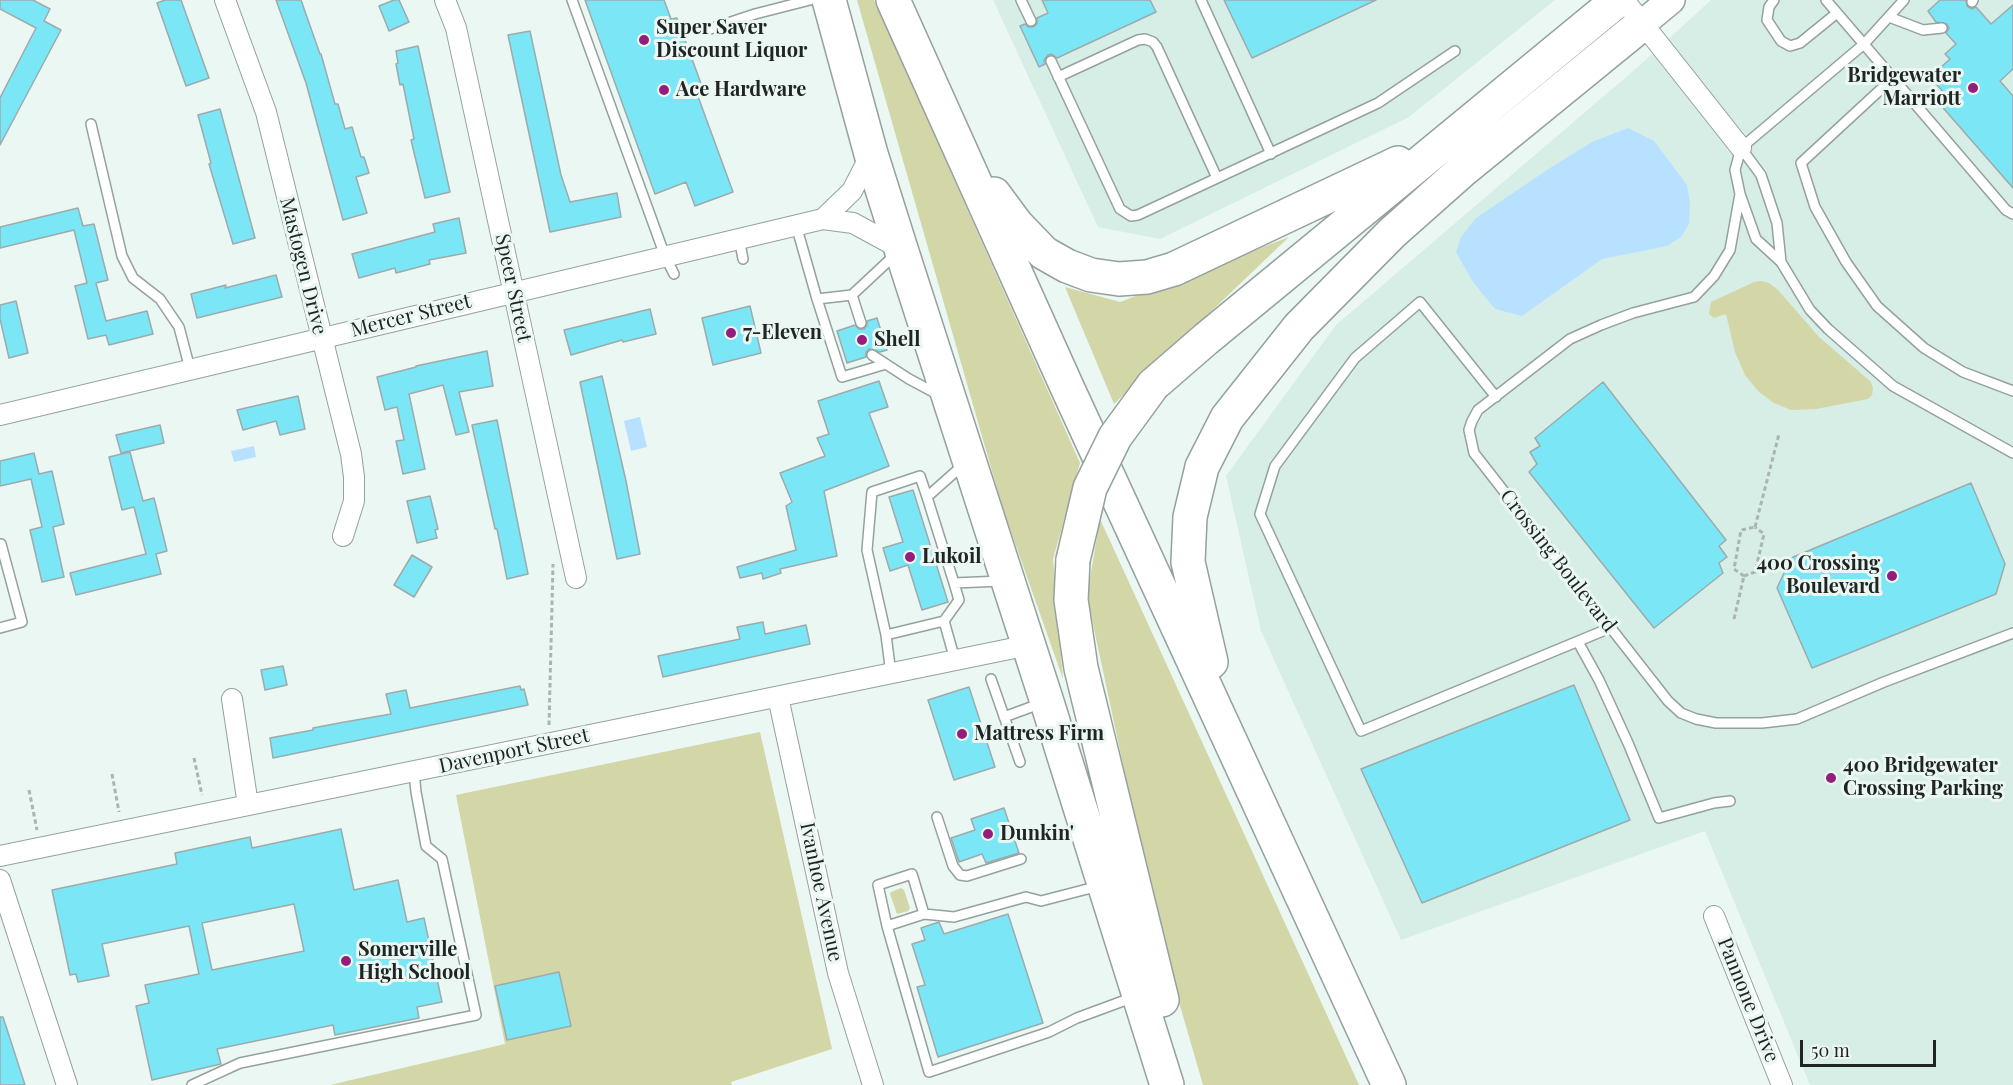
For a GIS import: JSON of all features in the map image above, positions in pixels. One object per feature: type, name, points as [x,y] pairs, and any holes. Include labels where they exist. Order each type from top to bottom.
[{"type":"highway","points":[[829,0],[871,154],[1029,645],[1167,1085]]},
{"type":"highway","points":[[893,0],[1389,1085]]},
{"type":"highway","points":[[1183,1085],[1081,668],[1071,600],[1073,560],[1090,488],[1115,437],[1153,385],[1452,135],[1618,0]]},
{"type":"highway","points":[[1234,748],[1198,613],[1188,562],[1190,517],[1202,467],[1218,434],[1227,418],[1299,327],[1392,233],[1633,12]]},
{"type":"highway","points":[[952,133],[1017,225],[1044,253],[1067,266],[1091,274],[1119,279],[1147,277],[1174,269],[1361,182],[1452,135]]},
{"type":"street","name":"Mastogen Drive","points":[[225,0],[266,112],[351,454],[354,501],[343,536]]},
{"type":"street","name":"Speer Street","points":[[446,0],[456,28],[576,578]]},
{"type":"street","points":[[1633,12],[1671,0]]},
{"type":"street","name":"Crossing Boulevard","points":[[1633,12],[1741,148]]},
{"type":"street","points":[[823,219],[852,191],[871,154]]},
{"type":"street","name":"Mercer Street","points":[[0,415],[823,219],[853,223],[901,249]]},
{"type":"street","name":"Davenport Street","points":[[0,856],[1029,645]]},
{"type":"street","name":"Ivanhoe Avenue","points":[[778,697],[838,973],[873,1085]]},
{"type":"street","points":[[232,699],[248,805]]},
{"type":"street","points":[[0,880],[67,1085]]},
{"type":"street","name":"Pannone Drive","points":[[1713,916],[1782,1085]]},
{"type":"lane","points":[[572,0],[665,256],[674,274]]},
{"type":"lane","points":[[710,29],[755,14],[810,0]]},
{"type":"lane","points":[[1021,0],[1031,21]]},
{"type":"lane","points":[[1201,0],[1271,154]]},
{"type":"lane","points":[[1774,0],[1769,7],[1767,20],[1781,42],[1787,45],[1800,44],[1837,13]]},
{"type":"lane","points":[[1826,0],[2006,210],[2013,214]]},
{"type":"lane","points":[[1741,148],[1864,44],[1904,0]]},
{"type":"lane","points":[[1889,17],[1923,30],[1942,28]]},
{"type":"lane","points":[[1058,77],[1138,40],[1145,39],[1153,42],[1217,178]]},
{"type":"lane","points":[[1050,61],[1120,209],[1128,215],[1138,215],[1378,103],[1455,51]]},
{"type":"lane","points":[[1893,78],[1801,163],[1815,207],[1846,262],[1877,306],[1923,348],[1963,372],[2013,391]]},
{"type":"lane","points":[[91,124],[122,256],[133,278],[160,299],[179,327],[190,369]]},
{"type":"lane","name":"Crossing Boulevard","points":[[1741,148],[1735,170],[1740,195],[1756,239],[1781,262],[1810,310],[1828,329],[1893,386],[2013,453]]},
{"type":"lane","name":"Crossing Boulevard","points":[[1741,148],[1761,175],[1777,223],[1781,262]]},
{"type":"lane","name":"Crossing Boulevard","points":[[1740,195],[1730,250],[1714,276],[1694,297],[1634,313],[1570,339],[1478,410],[1469,430],[1474,453],[1668,701],[1681,713],[1696,719],[1716,723],[1762,723],[1797,719],[1884,682],[2013,633]]},
{"type":"lane","points":[[796,225],[842,377],[886,364]]},
{"type":"lane","points":[[739,238],[743,259]]},
{"type":"lane","points":[[817,299],[852,295],[901,249]]},
{"type":"lane","points":[[852,295],[861,323]]},
{"type":"lane","points":[[1496,397],[1420,302],[1355,358],[1275,466],[1260,514],[1361,731],[1610,628]]},
{"type":"lane","points":[[872,354],[909,379],[950,400]]},
{"type":"lane","points":[[927,497],[969,459]]},
{"type":"lane","points":[[886,635],[944,621],[959,600],[920,476],[872,492],[867,550],[886,635],[891,674]]},
{"type":"lane","points":[[0,628],[22,622],[1,544]]},
{"type":"lane","points":[[954,584],[1008,581]]},
{"type":"lane","points":[[944,621],[955,660]]},
{"type":"lane","points":[[1578,642],[1604,690],[1659,818],[1730,801]]},
{"type":"lane","points":[[991,679],[1020,762]]},
{"type":"lane","points":[[1004,717],[1047,702]]},
{"type":"lane","points":[[192,1085],[240,1063],[476,1015],[442,859],[426,846],[414,772]]},
{"type":"lane","points":[[937,817],[955,870],[960,875],[967,876],[1020,859]]},
{"type":"lane","points":[[924,914],[912,874],[878,885],[887,926],[928,1072],[1049,1032],[1077,1018],[1139,996]]},
{"type":"lane","points":[[887,926],[924,914],[954,917],[1026,897],[1041,901],[1104,884]]},
{"type":"path","points":[[1755,527],[1779,434]]},
{"type":"path","points":[[1755,527],[1764,534],[1755,572],[1744,576],[1734,569],[1741,530],[1755,527]]},
{"type":"path","points":[[549,725],[553,556]]},
{"type":"path","points":[[1734,619],[1744,576]]},
{"type":"path","points":[[194,758],[203,800]]},
{"type":"path","points":[[112,774],[120,817]]},
{"type":"path","points":[[29,790],[37,834]]},
{"type":"shaded area","points":[[993,0],[1555,0],[1409,117],[1160,239],[1098,227]]},
{"type":"shaded area","points":[[1711,0],[2013,0],[2013,1085],[1810,1085],[1705,831],[1401,940],[1261,631],[1226,476],[1336,325],[1639,66]]},
{"type":"green space","points":[[857,0],[874,0],[1080,463],[1053,559],[1063,679],[1002,506]]},
{"type":"green space","points":[[1289,237],[1114,404],[1065,287],[1120,302]]},
{"type":"green space","points":[[1761,281],[1769,283],[1778,290],[1819,337],[1870,381],[1873,388],[1872,395],[1868,399],[1816,409],[1791,410],[1774,403],[1759,392],[1745,375],[1735,352],[1726,314],[1714,318],[1709,314],[1711,302]]},
{"type":"green space","points":[[1100,519],[1359,1085],[1203,1085],[1159,933],[1087,596]]},
{"type":"green space","points":[[760,732],[832,1049],[731,1082],[732,1085],[330,1085],[505,1044],[456,795]]},
{"type":"green space","points":[[901,888],[904,890],[910,908],[908,911],[897,914],[890,894]]},
{"type":"water","points":[[1628,128],[1654,141],[1687,185],[1690,204],[1689,224],[1681,237],[1667,246],[1602,259],[1522,316],[1495,309],[1473,282],[1456,252],[1461,237],[1476,218],[1547,170],[1592,142]]},
{"type":"water","points":[[640,417],[647,447],[631,451],[624,421]]},
{"type":"water","points":[[254,446],[256,457],[234,462],[231,451]]},
{"type":"building","points":[[0,0],[33,0],[50,9],[44,21],[61,30],[0,145],[0,98],[36,28],[0,9]]},
{"type":"building","points":[[165,0],[181,0],[209,78],[186,86],[157,3]]},
{"type":"building","points":[[276,0],[301,0],[321,54],[335,104],[338,104],[345,129],[352,127],[361,157],[364,157],[369,173],[356,177],[367,213],[343,220],[306,83]]},
{"type":"building","points":[[399,0],[409,22],[389,31],[379,6]]},
{"type":"building","points":[[585,0],[664,0],[671,19],[677,18],[703,89],[696,91],[733,192],[695,206],[686,182],[655,194]]},
{"type":"building","points":[[1042,0],[1150,0],[1156,12],[1057,58],[1052,54],[1048,55],[1044,60],[1045,64],[1039,67],[1020,26],[1025,24],[1033,27],[1037,24],[1037,18],[1048,13]]},
{"type":"building","points":[[1224,0],[1376,0],[1252,58]]},
{"type":"building","name":"Bridgewater Marriott","points":[[1940,0],[1966,0],[1967,6],[1972,9],[1976,7],[1991,24],[2013,5],[2013,69],[2000,81],[2013,96],[2013,188],[1938,102],[1946,95],[1930,77],[1950,59],[1945,54],[1956,44],[1946,33],[1949,28],[1947,24],[1936,22],[1928,11]]},
{"type":"building","points":[[530,31],[561,175],[570,202],[617,193],[621,217],[550,232],[508,35]]},
{"type":"building","points":[[418,46],[450,192],[425,198],[411,140],[414,139],[403,84],[400,85],[396,64],[398,63],[396,51]]},
{"type":"building","points":[[220,109],[255,238],[233,244],[209,164],[211,163],[198,115]]},
{"type":"building","points":[[78,208],[83,226],[94,224],[108,280],[96,283],[106,321],[147,311],[153,334],[109,345],[106,335],[88,339],[75,286],[87,283],[74,230],[0,248],[0,227]]},
{"type":"building","points":[[459,218],[466,253],[429,260],[430,264],[396,273],[395,268],[359,278],[352,254],[435,232],[433,224]]},
{"type":"building","points":[[276,275],[282,297],[197,318],[191,294]]},
{"type":"building","points":[[16,301],[28,353],[9,358],[0,319],[0,305]]},
{"type":"building","name":"7-Eleven","points":[[750,306],[761,353],[713,365],[702,318]]},
{"type":"building","points":[[650,309],[656,334],[623,342],[622,340],[571,355],[564,330]]},
{"type":"building","name":"Shell","points":[[877,318],[887,350],[880,352],[869,349],[866,357],[847,363],[837,331],[855,325],[859,329],[864,329],[867,321]]},
{"type":"building","points":[[487,351],[493,386],[459,392],[469,432],[456,435],[443,385],[409,394],[425,469],[403,474],[396,441],[404,440],[397,407],[385,410],[377,377]]},
{"type":"building","points":[[602,376],[640,554],[617,559],[580,382]]},
{"type":"building","points":[[879,381],[888,407],[869,413],[889,466],[824,491],[837,556],[780,569],[781,573],[763,579],[762,573],[740,578],[737,567],[796,550],[786,506],[792,502],[780,473],[825,456],[817,438],[829,434],[818,401]]},
{"type":"building","points":[[1603,382],[1726,540],[1719,546],[1727,557],[1719,563],[1723,573],[1654,628],[1529,472],[1537,464],[1530,452],[1540,446],[1535,438]]},
{"type":"building","points":[[298,396],[305,429],[280,435],[276,421],[243,430],[237,410]]},
{"type":"building","points":[[497,420],[528,574],[507,579],[472,425]]},
{"type":"building","points":[[160,425],[164,443],[121,453],[116,435]]},
{"type":"building","points":[[130,452],[143,501],[154,498],[167,551],[156,554],[161,574],[76,595],[70,573],[146,554],[134,507],[122,510],[109,457]]},
{"type":"building","points":[[34,453],[39,474],[52,471],[64,524],[53,527],[64,577],[42,582],[30,530],[42,527],[31,479],[0,486],[0,461]]},
{"type":"building","name":"400 Crossing Boulevard","points":[[1971,483],[2005,564],[1996,594],[1812,668],[1777,588],[1791,558]]},
{"type":"building","name":"Lukoil","points":[[913,490],[948,602],[922,610],[908,565],[890,571],[883,548],[903,542],[889,497]]},
{"type":"building","points":[[430,496],[438,529],[435,530],[437,538],[417,543],[407,501]]},
{"type":"building","points":[[412,555],[432,567],[414,597],[394,585]]},
{"type":"building","points":[[763,622],[765,634],[806,625],[810,644],[663,677],[658,656],[740,639],[737,627]]},
{"type":"building","points":[[283,666],[287,685],[265,690],[261,670]]},
{"type":"building","points":[[1574,685],[1630,820],[1422,903],[1361,769]]},
{"type":"building","points":[[520,686],[521,690],[524,689],[528,705],[273,758],[270,738],[391,714],[386,694],[406,690],[410,708]]},
{"type":"building","name":"Mattress Firm","points":[[969,687],[995,767],[954,780],[928,700]]},
{"type":"building","name":"Dunkin'","points":[[1004,808],[1019,853],[986,863],[982,854],[959,862],[951,838],[975,830],[971,819]]},
{"type":"building","name":"Somerville High School","points":[[341,829],[354,890],[398,880],[407,922],[424,918],[442,1002],[417,1007],[419,1018],[335,1035],[333,1025],[217,1049],[221,1064],[152,1080],[136,1006],[149,1003],[145,985],[199,974],[189,926],[102,944],[109,976],[78,982],[76,974],[70,975],[52,890],[177,864],[175,853],[250,837],[252,848]],"holes":[[[294,904],[304,951],[212,970],[202,923]]]},
{"type":"building","points":[[1008,914],[1043,1023],[938,1057],[917,987],[925,985],[912,944],[925,940],[921,928],[939,922],[944,934]]},
{"type":"building","points":[[559,972],[571,1026],[507,1040],[495,986]]},
{"type":"building","points":[[0,1017],[3,1017],[25,1085],[0,1085]]},
{"type":"place","name":"Super Saver Discount Liquor","points":[[644,40]]},
{"type":"place","name":"Bridgewater Marriott","points":[[1973,88]]},
{"type":"place","name":"Ace Hardware","points":[[664,90]]},
{"type":"place","name":"7-Eleven","points":[[731,333]]},
{"type":"place","name":"Shell","points":[[862,340]]},
{"type":"place","name":"Lukoil","points":[[910,557]]},
{"type":"place","name":"400 Crossing Boulevard","points":[[1892,576]]},
{"type":"place","name":"Mattress Firm","points":[[962,734]]},
{"type":"place","name":"400 Bridgewater Crossing Parking","points":[[1831,778]]},
{"type":"place","name":"Dunkin'","points":[[988,834]]},
{"type":"place","name":"Somerville High School","points":[[346,961]]}]
